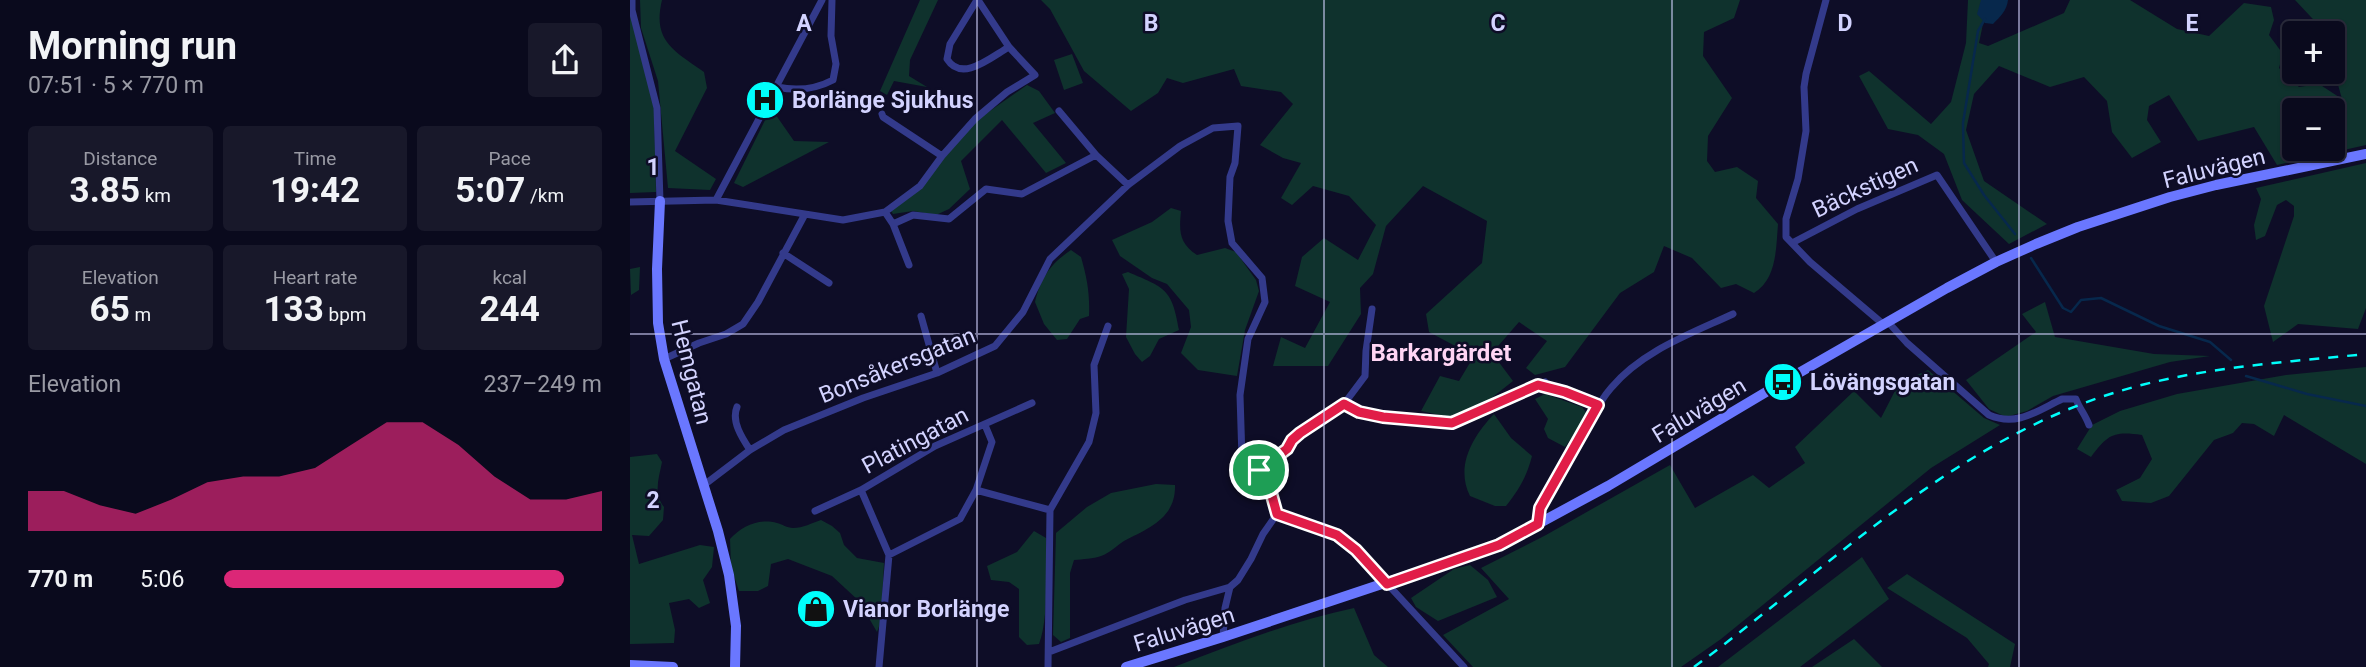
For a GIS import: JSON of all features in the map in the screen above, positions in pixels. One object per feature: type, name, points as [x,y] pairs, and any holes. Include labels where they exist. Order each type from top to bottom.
[{"type":"street","name":"Hemgatan","points":[[632,0],[632,10],[657,108],[660,201],[656,269],[658,323],[664,359],[718,531],[729,575],[736,626],[735,667]]},
{"type":"street","points":[[716,200],[821,0]]},
{"type":"street","points":[[777,87],[819,88],[833,80],[836,64],[831,36],[832,0]]},
{"type":"street","points":[[630,202],[716,200],[804,216],[843,220],[885,212],[920,186],[975,119],[1007,92],[1035,75],[1009,47],[978,0],[950,44],[947,60],[952,68],[962,71],[974,67],[1009,47]]},
{"type":"street","points":[[1826,0],[1806,74],[1803,159],[1785,228],[1786,237],[1989,415],[2011,421],[2025,417],[2062,398],[2076,398],[2089,425]]},
{"type":"street","points":[[1059,111],[1096,155],[1128,185]]},
{"type":"street","points":[[882,114],[942,156]]},
{"type":"street","name":"Bonsåkersgatan","points":[[704,485],[750,450],[784,430],[863,398],[937,373],[995,346],[1023,312],[1050,259],[1128,185],[1180,146],[1213,128],[1238,126],[1235,163],[1230,177],[1228,221],[1232,243],[1262,278],[1265,302],[1248,339],[1240,396],[1242,459],[1248,470],[1259,470]]},
{"type":"street","name":"Faluvägen","points":[[1126,667],[1387,584],[1499,545],[1608,486],[1996,261],[2078,227],[2216,185],[2366,154]]},
{"type":"street","points":[[893,224],[913,215],[949,219],[986,189],[1022,194],[1096,155]]},
{"type":"street","name":"Bäckstigen","points":[[1792,243],[1857,209],[1937,175],[1996,261]]},
{"type":"street","points":[[885,212],[893,224],[909,265]]},
{"type":"street","points":[[664,359],[699,342],[726,334],[743,324],[758,302],[804,216]]},
{"type":"street","points":[[783,253],[829,283]]},
{"type":"street","points":[[1277,514],[1272,496],[1259,470],[1287,449],[1300,433],[1344,404],[1365,376],[1372,309]]},
{"type":"street","points":[[1538,524],[1540,508],[1598,405],[1611,388],[1633,365],[1659,349],[1733,314]]},
{"type":"street","points":[[921,316],[937,373]]},
{"type":"street","points":[[1048,667],[1050,510],[1089,442],[1096,413],[1094,365],[1108,326]]},
{"type":"street","points":[[1344,404],[1359,412],[1383,417],[1452,423],[1541,383],[1598,405]]},
{"type":"street","name":"Platingatan","points":[[816,512],[861,490],[935,446],[1032,403]]},
{"type":"street","points":[[737,407],[734,412],[739,430],[750,450]]},
{"type":"street","points":[[889,555],[960,519],[976,490],[992,442],[985,425]]},
{"type":"street","points":[[861,490],[889,555],[879,667]]},
{"type":"street","points":[[976,490],[1050,510]]},
{"type":"street","points":[[1277,514],[1337,535],[1356,550],[1464,667]]},
{"type":"street","points":[[1049,652],[1185,600],[1230,587],[1238,580],[1262,534],[1277,514]]},
{"type":"street","points":[[1223,637],[1230,587]]},
{"type":"street","points":[[630,664],[673,667]]},
{"type":"green space","points":[[640,0],[662,0],[660,26],[668,44],[704,72],[707,88],[675,151],[716,179],[710,190],[668,188],[658,81],[641,28]]},
{"type":"green space","points":[[920,0],[938,0],[910,60],[909,76],[927,87],[894,81],[887,95],[880,91]]},
{"type":"green space","points":[[1041,0],[1740,0],[1734,18],[1704,32],[1703,56],[1732,98],[1708,136],[1707,161],[1715,172],[1737,167],[1758,181],[1756,198],[1778,224],[1776,253],[1771,271],[1762,287],[1754,293],[1736,284],[1721,288],[1692,258],[1664,246],[1654,272],[1620,293],[1565,367],[1535,375],[1526,368],[1547,341],[1519,322],[1492,353],[1513,381],[1489,400],[1449,417],[1421,411],[1440,376],[1459,381],[1474,356],[1429,332],[1426,314],[1482,263],[1487,221],[1423,186],[1386,226],[1373,274],[1360,288],[1361,314],[1328,366],[1273,366],[1281,337],[1305,348],[1330,302],[1295,286],[1302,257],[1324,238],[1358,260],[1376,225],[1349,196],[1313,186],[1292,205],[1281,198],[1301,163],[1283,158],[1260,145],[1293,104],[1281,92],[1241,86],[1234,69],[1183,83],[1167,78],[1158,93],[1131,111],[1084,71],[1050,9]]},
{"type":"green space","points":[[1968,0],[1988,0],[1979,43],[1988,46],[2064,13],[2070,0],[2130,0],[2177,29],[2209,36],[2244,3],[2271,7],[2274,20],[2269,35],[2282,53],[2279,68],[2282,71],[2282,84],[2296,84],[2299,87],[2319,84],[2340,98],[2282,98],[2282,161],[2295,161],[2277,165],[2254,127],[2198,141],[2169,95],[2149,106],[2147,120],[2161,142],[2132,158],[2112,132],[2107,101],[2084,77],[2050,87],[1999,66],[1974,94],[1966,130],[1984,181],[2047,224],[2009,244],[1962,200],[1944,154],[1918,135],[1888,129],[1859,76],[1869,71],[1931,124],[1951,102],[1966,43]]},
{"type":"green space","points":[[2295,0],[2366,0],[2366,145],[2345,150],[2345,98],[2342,98],[2338,84],[2345,84],[2345,21],[2315,21]]},
{"type":"green space","points":[[630,12],[654,107],[656,192],[630,193]]},
{"type":"green space","points":[[1072,54],[1083,83],[1064,90],[1054,60]]},
{"type":"green space","points":[[1027,85],[1039,91],[1055,113],[1033,123],[1066,163],[1046,173],[1002,120],[961,161],[970,189],[949,209],[936,215],[913,211],[893,214],[891,211],[945,157],[977,120]]},
{"type":"green space","points":[[771,108],[794,141],[829,142],[743,187],[734,183]]},
{"type":"green space","points":[[2366,163],[2366,308],[2358,329],[2298,324],[2273,342],[2264,306],[2294,216],[2294,206],[2286,200],[2277,205],[2265,236],[2256,240],[2254,225],[2261,199],[2256,188]]},
{"type":"green space","points":[[1171,208],[1181,211],[1182,236],[1191,250],[1197,255],[1225,248],[1236,252],[1256,280],[1259,291],[1245,330],[1237,376],[1198,370],[1181,353],[1191,327],[1189,310],[1167,284],[1152,278],[1120,256],[1112,240],[1152,222]]},
{"type":"green space","points":[[1071,250],[1081,257],[1089,316],[1080,319],[1067,339],[1057,340],[1044,324],[1035,302],[1047,272]]},
{"type":"green space","points":[[640,267],[639,290],[631,295],[630,269]]},
{"type":"green space","points":[[1128,272],[1165,291],[1173,305],[1179,330],[1159,339],[1150,356],[1142,362],[1126,337],[1129,289],[1122,274]]},
{"type":"green space","points":[[2045,302],[2055,337],[2154,354],[2210,356],[2170,362],[2053,396],[2027,411],[2006,417],[1989,409],[1966,380],[2036,332],[2022,314]]},
{"type":"green space","points":[[2366,367],[2366,464],[2284,415],[2274,436],[2254,424],[2242,423],[2233,433],[2214,440],[2169,496],[2151,503],[2122,501],[2116,490],[2140,478],[2152,459],[2142,435],[2112,436],[2102,443],[2091,457],[2077,449],[2092,425],[2120,411],[2177,394],[2286,375]]},
{"type":"green space","points":[[1928,370],[1984,418],[2000,425],[1931,468],[1721,639],[1681,667],[1473,667],[1443,635],[1509,599],[1481,568],[1546,535],[1670,465],[1695,508],[1753,475],[1769,488],[1805,463],[1795,447],[1854,391],[1881,418],[1899,383]]},
{"type":"green space","points":[[1545,394],[1582,407],[1588,415],[1565,447],[1548,438],[1544,429],[1548,419],[1535,399]]},
{"type":"green space","points":[[1494,414],[1511,438],[1532,456],[1522,482],[1506,506],[1495,506],[1470,496],[1464,474],[1468,452],[1473,442]]},
{"type":"green space","points":[[657,454],[662,462],[658,491],[664,507],[663,520],[649,536],[632,535],[639,564],[700,545],[714,547],[712,567],[703,580],[710,603],[699,608],[689,599],[669,603],[675,630],[674,643],[630,644],[630,457]]},
{"type":"green space","points":[[1156,484],[1175,485],[1171,506],[1166,514],[1104,555],[1074,560],[1070,573],[1070,638],[1061,642],[1053,635],[1056,533],[1087,507],[1111,493]]},
{"type":"green space","points":[[821,520],[840,533],[844,545],[857,558],[884,563],[881,621],[877,632],[859,601],[832,576],[788,559],[771,564],[768,586],[758,591],[739,591],[731,567],[730,539],[735,534],[757,522],[770,522],[793,528]]},
{"type":"green space","points":[[1034,531],[1046,538],[1046,607],[1039,644],[1027,645],[1019,637],[1019,589],[1009,582],[991,580],[987,566],[1017,552]]},
{"type":"green space","points":[[1862,557],[1889,599],[1800,667],[1718,667]]},
{"type":"green space","points":[[1470,565],[1488,580],[1497,597],[1438,621],[1416,607],[1411,598],[1454,569]]},
{"type":"green space","points":[[1907,574],[2015,644],[2010,667],[1988,667],[1989,664],[1967,638],[1887,588]]},
{"type":"green space","points":[[1354,608],[1374,655],[1388,667],[1174,667],[1286,626]]},
{"type":"green space","points":[[1854,639],[1882,667],[1812,667]]},
{"type":"water","points":[[1981,0],[2008,0],[2005,10],[1993,24],[1985,23],[1977,14]]},
{"type":"waterway","points":[[1985,19],[1978,31],[1963,123],[1964,163],[1984,195],[2015,234]]},
{"type":"waterway","points":[[2031,258],[2063,308],[2071,312],[2081,300],[2101,298],[2159,326],[2210,342],[2231,360]]},
{"type":"waterway","points":[[2246,376],[2307,394],[2366,406]]},
{"type":"railway","points":[[1694,667],[1939,479],[1991,447],[2046,419],[2104,396],[2168,379],[2234,368],[2366,354]]},
{"type":"place","name":"Borlänge Sjukhus","points":[[765,100]]},
{"type":"place","name":"Lövängsgatan","points":[[1783,382]]},
{"type":"place","name":"Vianor Borlänge","points":[[816,609]]},
{"type":"district","name":"Barkargärdet","points":[[1441,353]]},
{"type":"route","points":[[1538,385],[1598,405],[1540,508],[1538,524],[1499,545],[1387,584],[1356,550],[1337,535],[1277,514],[1272,496],[1259,470],[1287,449],[1300,433],[1344,404],[1359,412],[1383,417],[1452,423],[1538,385]]}]
